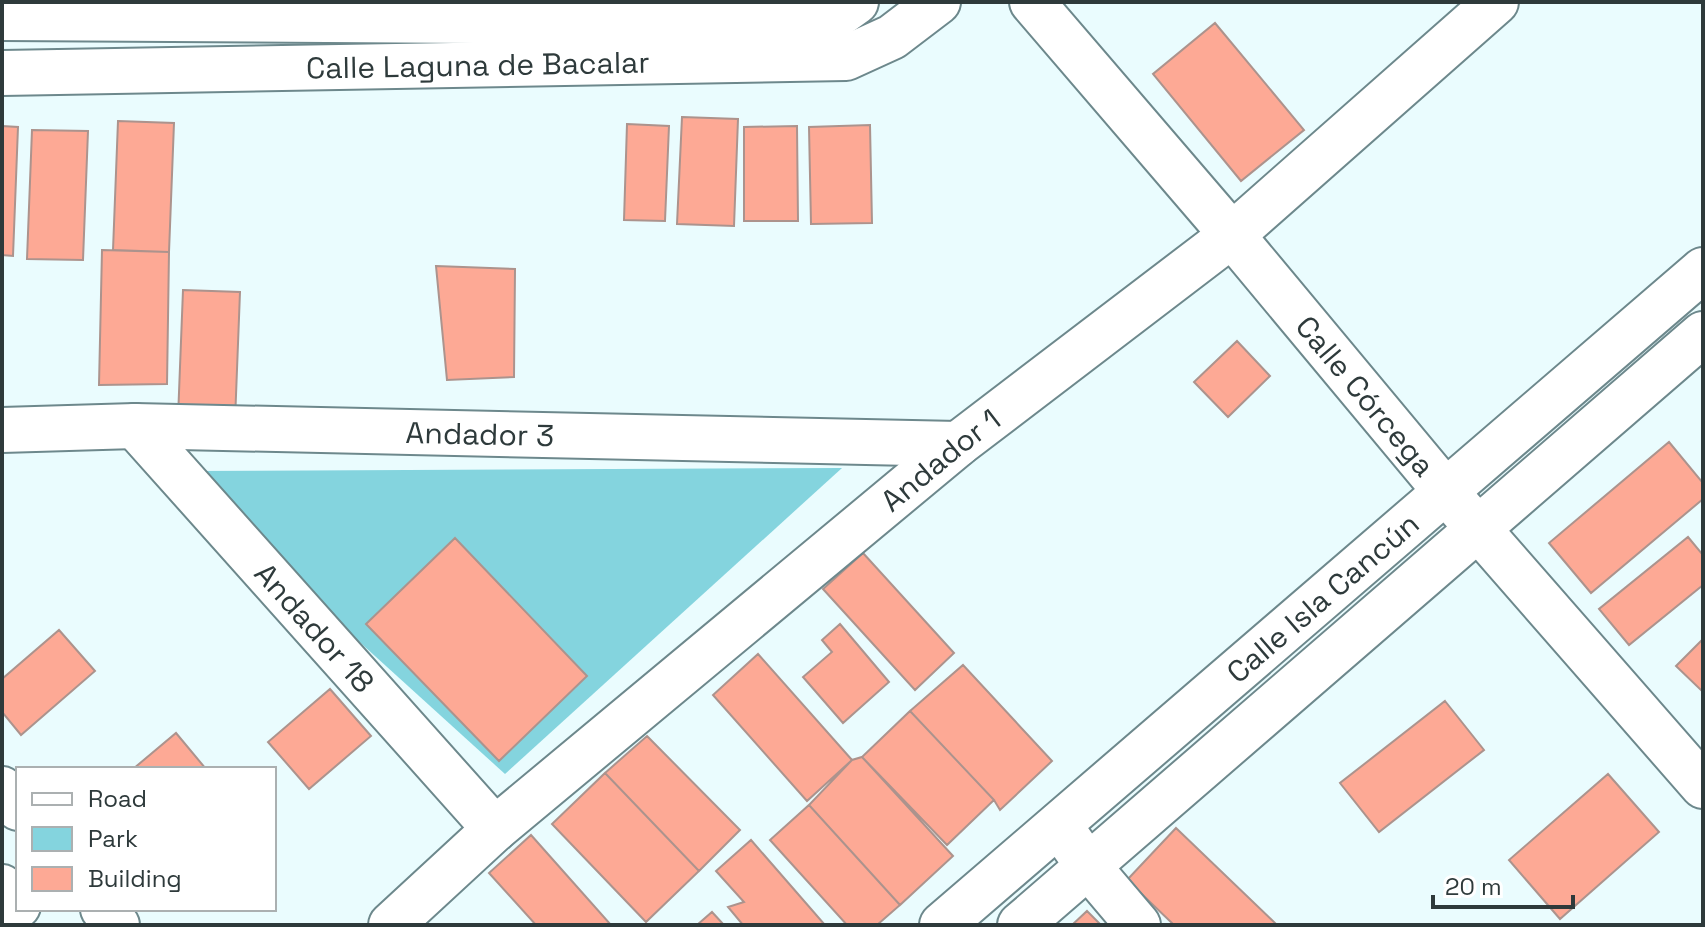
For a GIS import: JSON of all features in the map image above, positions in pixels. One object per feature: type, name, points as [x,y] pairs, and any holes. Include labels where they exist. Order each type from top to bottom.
[{"type":"street","name":"Calle Laguna de Bacalar","points":[[2,18],[786,23],[835,17],[856,2]]},
{"type":"street","name":"Calle Laguna de Bacalar","points":[[2,73],[846,58],[892,37],[938,2]]},
{"type":"street","name":"Calle Córcega","points":[[1032,2],[1446,492],[1703,786]]},
{"type":"street","name":"Andador 1","points":[[391,925],[495,829],[958,444],[1232,235],[1496,2]]},
{"type":"street","name":"Calle Isla Cancún","points":[[942,925],[1703,270]]},
{"type":"street","name":"Calle Isla Cancún","points":[[1020,925],[1703,334]]},
{"type":"street","name":"Andador 3","points":[[2,430],[135,426],[958,444]]},
{"type":"street","name":"Andador 18","points":[[135,426],[495,829]]},
{"type":"street","points":[[2,789],[16,806]]},
{"type":"street","points":[[1059,825],[1088,866],[1138,925]]},
{"type":"street","points":[[2,887],[16,904]]},
{"type":"green space","points":[[842,468],[505,774],[300,588],[192,471]]},
{"type":"building","points":[[1215,23],[1304,130],[1241,181],[1153,74]]},
{"type":"building","points":[[682,117],[738,119],[734,226],[677,224]]},
{"type":"building","points":[[118,121],[174,123],[169,252],[113,250]]},
{"type":"building","points":[[627,124],[669,126],[665,221],[624,220]]},
{"type":"building","points":[[870,125],[872,223],[811,224],[809,127]]},
{"type":"building","points":[[2,126],[18,127],[13,256],[2,255]]},
{"type":"building","points":[[797,126],[798,221],[744,221],[744,127]]},
{"type":"building","points":[[32,130],[88,131],[83,260],[27,259]]},
{"type":"building","points":[[102,250],[169,252],[167,384],[99,385]]},
{"type":"building","points":[[436,266],[515,269],[514,377],[447,380]]},
{"type":"building","points":[[183,290],[240,292],[235,421],[178,418]]},
{"type":"building","points":[[1237,341],[1270,376],[1228,417],[1194,382]]},
{"type":"building","points":[[1669,442],[1703,483],[1703,499],[1591,593],[1549,543]]},
{"type":"building","points":[[1688,537],[1703,555],[1703,585],[1629,645],[1599,609]]},
{"type":"building","points":[[455,538],[587,676],[499,761],[366,624]]},
{"type":"building","points":[[863,553],[954,653],[915,690],[823,589]]},
{"type":"building","points":[[840,624],[889,682],[843,723],[803,677],[832,652],[822,640]]},
{"type":"building","points":[[59,630],[95,671],[21,735],[2,712],[2,679]]},
{"type":"building","points":[[1703,639],[1703,692],[1676,666]]},
{"type":"building","points":[[758,654],[852,760],[807,801],[713,695]]},
{"type":"building","points":[[963,665],[1052,761],[1000,810],[910,711]]},
{"type":"building","points":[[330,689],[371,736],[309,789],[268,742]]},
{"type":"building","points":[[1445,701],[1484,750],[1379,832],[1340,783]]},
{"type":"building","points":[[910,711],[994,800],[947,845],[862,757]]},
{"type":"building","points":[[176,733],[204,767],[135,767]]},
{"type":"building","points":[[647,736],[740,830],[699,871],[605,773]]},
{"type":"building","points":[[862,757],[953,856],[900,905],[809,805],[852,760]]},
{"type":"building","points":[[605,773],[699,871],[646,922],[552,824]]},
{"type":"building","points":[[1608,774],[1659,832],[1560,919],[1509,860]]},
{"type":"building","points":[[809,805],[900,905],[877,925],[847,925],[770,840]]},
{"type":"building","points":[[1176,828],[1275,923],[1174,925],[1127,880]]},
{"type":"building","points":[[531,835],[611,925],[536,925],[489,873]]},
{"type":"building","points":[[751,840],[825,925],[743,925],[728,907],[744,902],[716,871]]},
{"type":"building","points":[[1087,911],[1101,925],[1072,925]]},
{"type":"building","points":[[712,912],[724,925],[697,925]]}]
